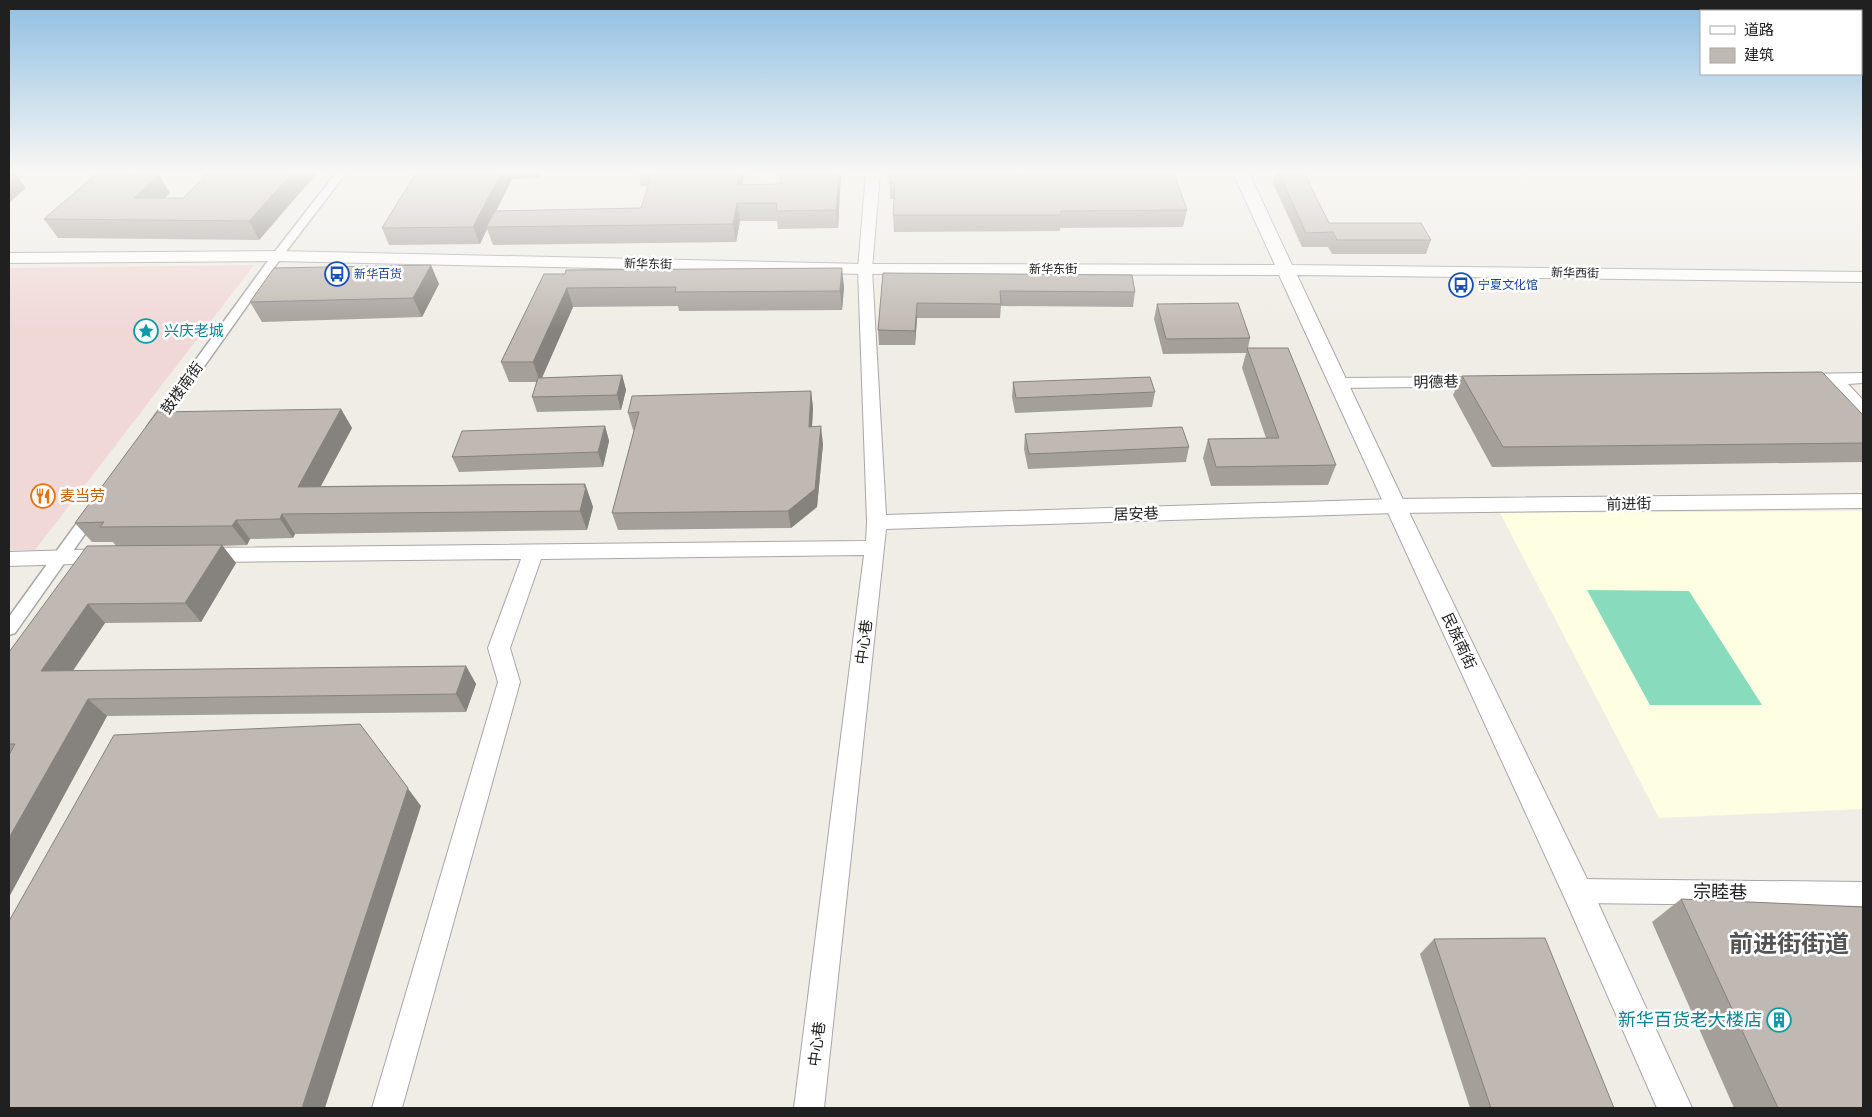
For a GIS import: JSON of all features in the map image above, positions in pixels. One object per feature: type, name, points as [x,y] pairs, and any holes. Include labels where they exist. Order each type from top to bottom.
[{"type":"street","name":"鼓楼南街","points":[[148,435],[301,225]]},
{"type":"street","name":"中心巷","points":[[809,1108],[877,522],[865,269],[868,225]]},
{"type":"street","name":"民族南街","points":[[1265,225],[1395,506],[1577,890],[1675,1108]]},
{"type":"street","name":"新华东街","points":[[9,258],[277,256],[865,269],[1286,270]]},
{"type":"street","name":"新华西街","points":[[1286,270],[1863,277]]},
{"type":"street","points":[[1834,378],[1863,410]]},
{"type":"street","points":[[1784,379],[1863,378]]},
{"type":"street","name":"明德巷","points":[[1338,383],[1507,381]]},
{"type":"street","points":[[9,629],[102,500]]},
{"type":"street","name":"前进街","points":[[1395,506],[1863,501]]},
{"type":"street","name":"居安巷","points":[[877,522],[1395,506]]},
{"type":"street","points":[[179,555],[875,548]]},
{"type":"street","points":[[387,1108],[509,682],[499,648],[533,552]]},
{"type":"street","points":[[9,559],[61,556],[120,556]]},
{"type":"street","name":"宗睦巷","points":[[1577,890],[1863,894]]},
{"type":"shaded area","points":[[254,265],[35,550],[9,550],[9,268]]},
{"type":"shaded area","points":[[1863,511],[1863,809],[1659,818],[1500,513]]},
{"type":"green space","points":[[1587,590],[1689,591],[1762,705],[1650,705]]},
{"type":"building","points":[[384,225],[474,225],[473,227],[382,228]]},
{"type":"building","points":[[487,225],[640,225],[486,227]]},
{"type":"building","points":[[1302,225],[1422,225],[1431,240],[1337,240],[1333,232],[1306,233]]},
{"type":"building","points":[[431,265],[413,298],[250,302],[274,268]]},
{"type":"building","points":[[842,268],[840,291],[675,292],[676,287],[567,288],[533,362],[501,362],[544,274],[565,274],[566,270]]},
{"type":"building","points":[[883,273],[1132,275],[1135,292],[1000,291],[1001,304],[917,303],[915,331],[878,330]]},
{"type":"building","points":[[1238,303],[1250,338],[1166,339],[1157,304]]},
{"type":"building","points":[[1247,348],[1288,348],[1336,465],[1216,467],[1208,439],[1279,438]]},
{"type":"building","points":[[1822,372],[1863,415],[1863,443],[1503,447],[1462,376]]},
{"type":"building","points":[[622,375],[617,395],[532,397],[538,378]]},
{"type":"building","points":[[1150,377],[1155,392],[1016,398],[1013,382]]},
{"type":"building","points":[[811,391],[809,427],[821,426],[815,489],[788,511],[612,513],[639,412],[628,413],[632,396]]},
{"type":"building","points":[[341,409],[298,487],[585,484],[584,487],[586,487],[580,511],[282,514],[280,519],[236,520],[232,526],[100,527],[104,522],[75,523],[157,412]]},
{"type":"building","points":[[605,426],[598,452],[452,457],[462,431]]},
{"type":"building","points":[[1182,427],[1189,447],[1029,454],[1025,434]]},
{"type":"building","points":[[222,545],[185,603],[88,604],[41,671],[466,666],[456,694],[88,699],[9,838],[9,755],[15,744],[9,744],[9,652],[87,546]]},
{"type":"building","points":[[360,724],[408,788],[302,1108],[9,1108],[9,921],[114,735]]},
{"type":"building","name":"新华百货老大楼店","points":[[1681,899],[1863,907],[1863,1108],[1778,1108]]},
{"type":"building","points":[[1545,938],[1614,1108],[1491,1108],[1434,939]]},
{"type":"place","name":"新华百货","points":[[337,274]]},
{"type":"place","name":"宁夏文化馆","points":[[1461,285]]},
{"type":"place","name":"兴庆老城","points":[[146,331]]},
{"type":"place","name":"麦当劳","points":[[43,496]]},
{"type":"place","name":"新华百货老大楼店","points":[[1779,1020]]},
{"type":"district","name":"前进街街道","points":[[1789,944]]}]
